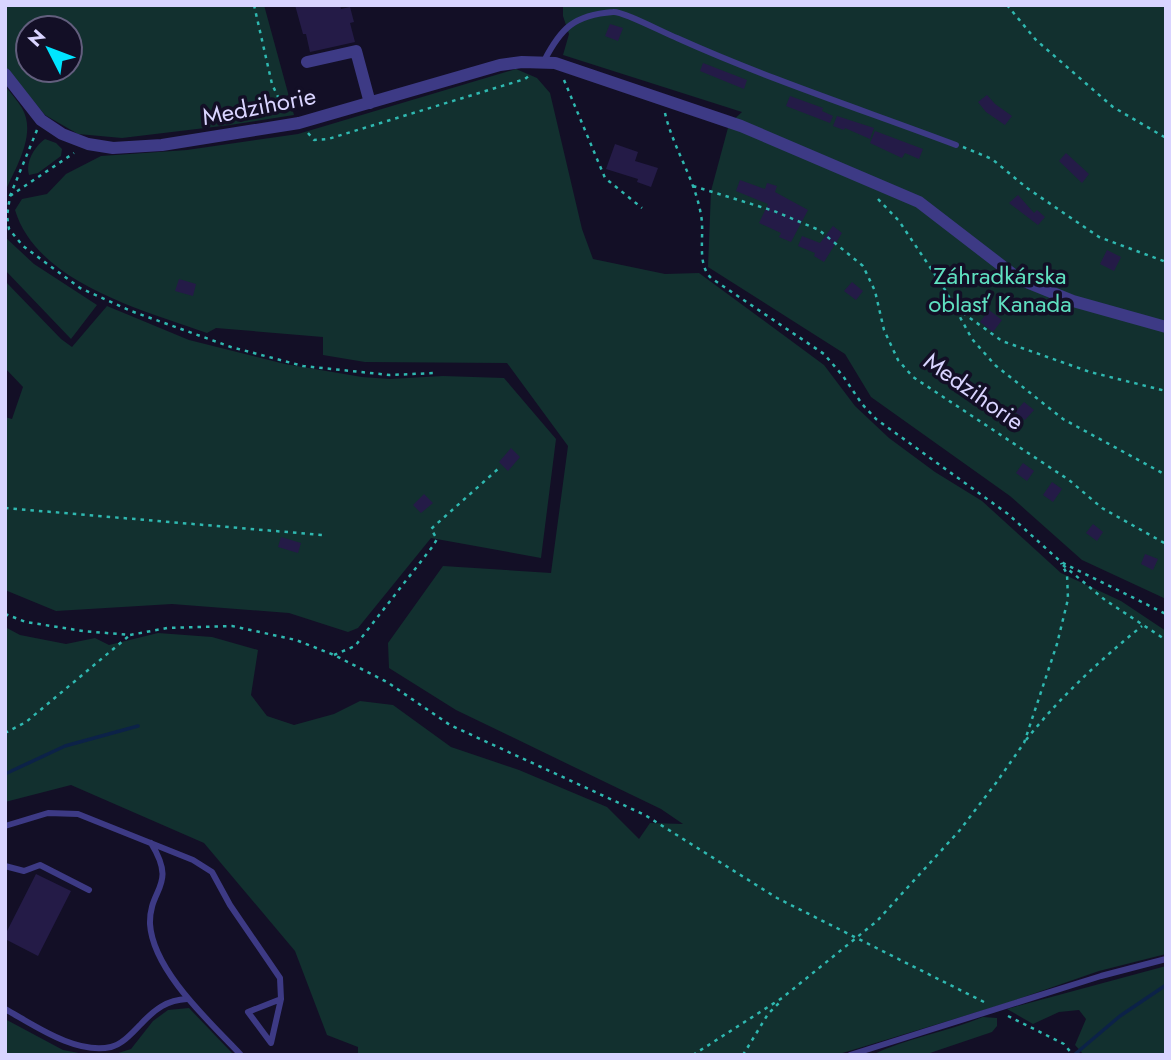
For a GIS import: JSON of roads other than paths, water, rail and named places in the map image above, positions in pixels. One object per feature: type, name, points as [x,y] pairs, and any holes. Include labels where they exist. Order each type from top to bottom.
[{"type":"street","points":[[307,62],[356,51],[370,103]]},
{"type":"street","name":"Medzihorie","points":[[5,74],[41,120],[62,134],[89,144],[113,148],[162,145],[296,123],[500,65],[549,62],[741,126],[919,202],[1020,279],[1073,301],[1166,327]]},
{"type":"lane","points":[[549,62],[556,38],[572,23],[583,18],[616,12],[725,60],[956,145]]},
{"type":"lane","points":[[5,826],[48,813],[78,814],[193,860],[212,872],[230,905],[280,978],[281,999],[271,1043],[248,1012],[281,999]]},
{"type":"lane","points":[[150,841],[162,866],[162,883],[152,908],[150,925],[155,947],[187,999],[241,1055]]},
{"type":"lane","points":[[5,866],[24,871],[40,865],[89,890]]},
{"type":"lane","points":[[850,1055],[996,1008],[1166,959]]},
{"type":"lane","points":[[5,1009],[64,1041],[86,1046],[112,1047],[130,1036],[163,1004],[174,999],[187,999]]},
{"type":"waterway","points":[[5,774],[65,746],[138,726]]},
{"type":"waterway","points":[[1074,1055],[1120,1016],[1166,985]]},
{"type":"park label","name":"Záhradkárska oblasť Kanada","points":[[1000,289]]}]
